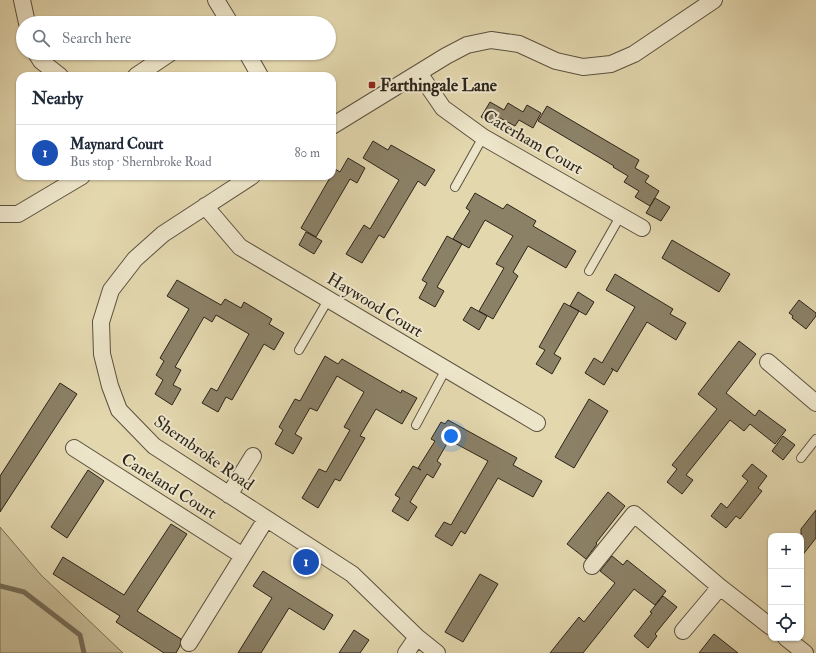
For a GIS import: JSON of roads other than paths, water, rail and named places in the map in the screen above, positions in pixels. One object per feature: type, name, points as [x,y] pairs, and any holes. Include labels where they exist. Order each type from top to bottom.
[{"type":"street","points":[[22,0],[25,16]]},
{"type":"street","points":[[216,0],[221,16]]},
{"type":"street","points":[[336,124],[446,56],[467,45],[491,40],[519,44],[556,62],[570,65],[583,67],[611,64],[634,54],[714,0]]},
{"type":"street","points":[[40,60],[55,72]]},
{"type":"street","points":[[142,72],[160,60]]},
{"type":"street","points":[[251,60],[258,72]]},
{"type":"street","name":"Caterham Court","points":[[419,73],[443,108],[483,137],[642,228]]},
{"type":"street","points":[[0,214],[18,214],[75,180]]},
{"type":"street","name":"Shernbroke Road","points":[[246,180],[163,234],[134,259],[111,290],[101,322],[102,354],[110,386],[119,410],[154,446],[352,574],[417,637],[437,653]]},
{"type":"street","name":"Haywood Court","points":[[205,206],[240,247],[537,423]]},
{"type":"street","points":[[768,362],[816,403]]},
{"type":"street","name":"Caneland Court","points":[[74,448],[243,556]]},
{"type":"street","points":[[229,494],[253,456]]},
{"type":"street","points":[[592,566],[634,514],[768,625]]},
{"type":"street","points":[[189,643],[266,519]]},
{"type":"street","points":[[683,631],[720,586]]},
{"type":"street","points":[[406,653],[417,637]]},
{"type":"street","points":[[790,641],[805,653]]},
{"type":"lane","points":[[454,187],[483,137]]},
{"type":"lane","points":[[589,271],[621,216]]},
{"type":"lane","points":[[299,350],[328,300]]},
{"type":"lane","points":[[416,425],[446,369]]},
{"type":"lane","points":[[802,458],[816,439]]},
{"type":"waterway","points":[[0,586],[24,592],[80,635],[84,653]]},
{"type":"place","name":"Farthingale Lane","points":[[372,85]]},
{"type":"place","name":"Maynard Court","points":[[306,562]]}]
